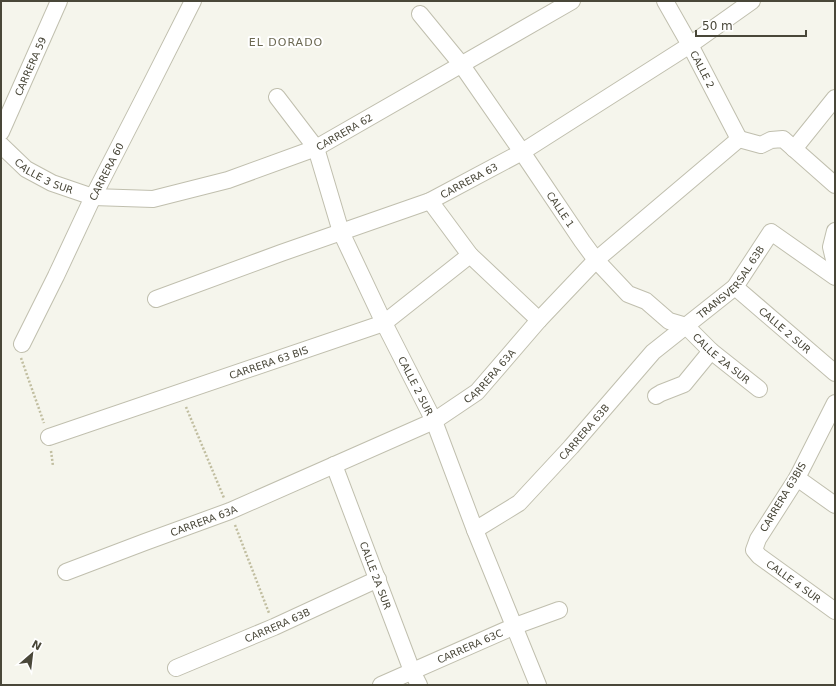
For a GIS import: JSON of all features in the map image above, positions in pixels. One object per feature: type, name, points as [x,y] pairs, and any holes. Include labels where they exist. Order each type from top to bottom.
[{"type":"street","name":"CARRERA 59","points":[[1,132],[59,1]]},
{"type":"street","name":"CARRERA 60","points":[[22,344],[93,197],[193,1]]},
{"type":"street","name":"CARRERA 62","points":[[93,197],[153,198],[228,180],[316,148],[572,1]]},
{"type":"street","name":"CALLE 2","points":[[665,1],[690,45],[739,139]]},
{"type":"street","name":"CARRERA 63","points":[[156,299],[430,201],[522,152],[690,45],[752,1]]},
{"type":"street","name":"CALLE 1","points":[[420,14],[461,64],[596,260],[628,294],[646,301],[669,321],[686,326]]},
{"type":"street","name":"CALLE 2 SUR","points":[[277,97],[316,148],[341,232],[384,323],[434,421],[475,530],[538,685]]},
{"type":"street","points":[[794,149],[835,98]]},
{"type":"street","points":[[739,139],[761,145],[771,140],[782,140],[835,185]]},
{"type":"street","name":"CARRERA 63A","points":[[66,572],[230,511],[434,421],[477,392],[540,320],[596,260],[739,139]]},
{"type":"street","name":"CALLE 3 SUR","points":[[1,145],[26,169],[52,183],[93,197]]},
{"type":"street","points":[[430,201],[470,255],[540,320]]},
{"type":"street","points":[[835,231],[831,247],[835,264]]},
{"type":"street","name":"TRANSVERSAL 63B","points":[[686,326],[735,287],[771,232],[835,276]]},
{"type":"street","name":"CARRERA 63 BIS","points":[[49,437],[384,323],[470,255]]},
{"type":"street","name":"CALLE 2 SUR","points":[[735,287],[835,373]]},
{"type":"street","name":"CALLE 2A SUR","points":[[686,326],[711,351],[759,389]]},
{"type":"street","name":"CARRERA 63B","points":[[475,530],[519,503],[571,447],[653,352],[686,326]]},
{"type":"street","points":[[656,396],[684,384],[711,351]]},
{"type":"street","name":"CARRERA 63BIS","points":[[754,550],[758,539],[797,478],[835,403]]},
{"type":"street","name":"CALLE 2A SUR","points":[[334,465],[416,678]]},
{"type":"street","points":[[797,478],[835,505]]},
{"type":"street","name":"CALLE 4 SUR","points":[[754,550],[759,556],[835,611]]},
{"type":"street","name":"CARRERA 63B","points":[[176,668],[274,627],[378,580]]},
{"type":"street","name":"CARRERA 63C","points":[[381,685],[416,678],[515,626],[559,610]]},
{"type":"path","points":[[22,344],[21,359],[49,437],[53,466]]},
{"type":"district","name":"EL DORADO","points":[[286,42]]}]
